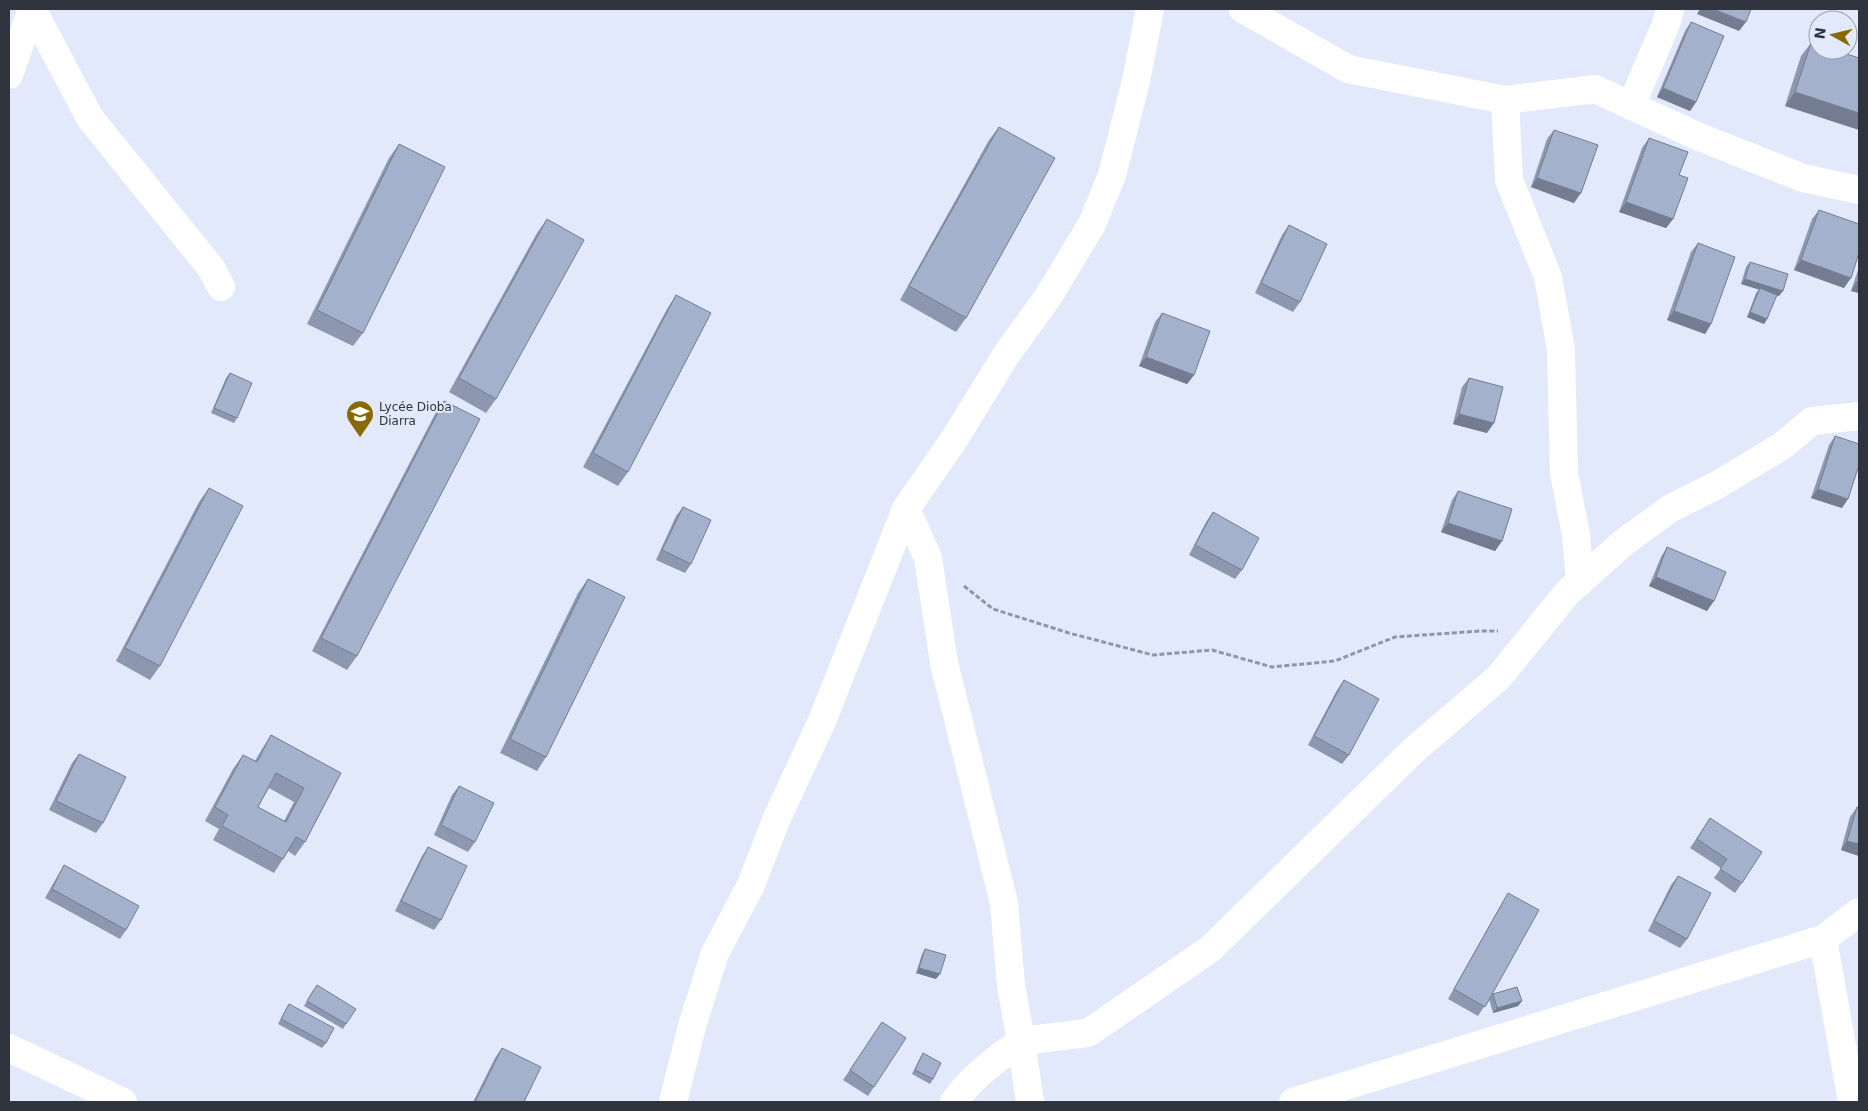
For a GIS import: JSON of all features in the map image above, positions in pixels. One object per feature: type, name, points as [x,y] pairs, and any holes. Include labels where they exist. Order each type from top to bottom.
[{"type":"street","points":[[9,75],[32,9]]},
{"type":"street","points":[[32,9],[90,118],[211,268],[221,287]]},
{"type":"street","points":[[673,1102],[692,1026],[715,953],[750,887],[777,818],[822,721],[906,509],[955,438],[1006,355],[1048,297],[1092,224],[1112,175],[1136,81],[1150,9]]},
{"type":"street","points":[[1243,9],[1348,69],[1505,100],[1595,89],[1697,136],[1803,178],[1859,190]]},
{"type":"street","points":[[1631,106],[1666,24],[1670,9]]},
{"type":"street","points":[[1505,100],[1509,180],[1548,277],[1561,350],[1564,473],[1576,535],[1580,582]]},
{"type":"street","points":[[954,1102],[961,1092],[993,1062],[1021,1041],[1088,1034],[1210,949],[1414,750],[1499,677],[1567,594],[1623,543],[1671,508],[1717,485],[1782,446],[1812,421],[1859,416]]},
{"type":"street","points":[[906,509],[928,558],[944,663],[1004,902],[1011,986],[1030,1102]]},
{"type":"street","points":[[1293,1102],[1823,939],[1859,912]]},
{"type":"street","points":[[1823,939],[1852,1102]]},
{"type":"street","points":[[9,1048],[123,1102]]},
{"type":"path","points":[[928,558],[993,609],[1069,633],[1153,655],[1212,650],[1272,667],[1335,661],[1394,638],[1480,631],[1536,632]]},
{"type":"building","points":[[1713,9],[1751,9],[1746,22]]},
{"type":"building","points":[[1691,22],[1724,36],[1696,102],[1663,88]]},
{"type":"building","points":[[1808,52],[1808,60],[1858,60],[1859,58],[1859,113],[1795,92]]},
{"type":"building","points":[[999,127],[1055,158],[966,318],[909,286]]},
{"type":"building","points":[[1554,130],[1598,145],[1581,193],[1537,178]]},
{"type":"building","points":[[1649,138],[1688,152],[1679,175],[1688,178],[1673,219],[1626,202]]},
{"type":"building","points":[[399,144],[445,167],[363,333],[317,310]]},
{"type":"building","points":[[1819,210],[1859,224],[1859,253],[1851,278],[1801,260]]},
{"type":"building","points":[[547,219],[584,240],[496,399],[459,378]]},
{"type":"building","points":[[1289,225],[1327,244],[1300,302],[1261,283]]},
{"type":"building","points":[[1698,243],[1735,257],[1711,324],[1674,311]]},
{"type":"building","points":[[1750,262],[1788,274],[1783,291],[1745,279]]},
{"type":"building","points":[[1760,288],[1777,295],[1767,319],[1750,312]]},
{"type":"building","points":[[676,295],[711,313],[628,472],[593,453]]},
{"type":"building","points":[[1162,313],[1210,331],[1194,375],[1146,357]]},
{"type":"building","points":[[230,373],[252,383],[237,418],[214,408]]},
{"type":"building","points":[[1469,378],[1503,387],[1494,423],[1459,414]]},
{"type":"building","points":[[444,401],[480,419],[357,656],[321,638]]},
{"type":"building","points":[[1835,436],[1859,444],[1859,465],[1848,499],[1818,489]]},
{"type":"building","points":[[209,488],[243,506],[160,666],[125,648]]},
{"type":"building","points":[[1458,491],[1512,509],[1502,541],[1448,523]]},
{"type":"building","points":[[683,507],[711,520],[691,564],[662,550]]},
{"type":"building","points":[[1213,512],[1259,538],[1242,570],[1195,545]]},
{"type":"building","points":[[1667,547],[1726,572],[1714,601],[1656,577]]},
{"type":"building","points":[[588,579],[625,597],[546,757],[510,739]]},
{"type":"building","points":[[1344,680],[1379,699],[1349,755],[1314,736]]},
{"type":"building","points":[[271,735],[341,773],[305,842],[296,837],[283,859],[222,826],[228,815],[215,807],[243,755],[257,762]],"holes":[[[276,773],[304,788],[286,822],[258,807]]]},
{"type":"building","points":[[79,754],[126,777],[103,823],[56,801]]},
{"type":"building","points":[[459,786],[494,803],[475,842],[441,825]]},
{"type":"building","points":[[1857,807],[1859,808],[1859,844],[1847,841]]},
{"type":"building","points":[[1710,818],[1762,852],[1742,883],[1720,869],[1727,859],[1697,839]]},
{"type":"building","points":[[428,847],[467,866],[441,920],[401,901]]},
{"type":"building","points":[[64,865],[139,906],[126,930],[52,889]]},
{"type":"building","points":[[1678,876],[1711,893],[1687,939],[1654,921]]},
{"type":"building","points":[[1508,893],[1539,910],[1485,1007],[1454,989]]},
{"type":"building","points":[[925,949],[946,955],[940,974],[919,968]]},
{"type":"building","points":[[317,985],[356,1009],[346,1024],[307,1001]]},
{"type":"building","points":[[1517,987],[1522,1001],[1497,1008],[1493,994]]},
{"type":"building","points":[[289,1004],[334,1028],[326,1043],[281,1019]]},
{"type":"building","points":[[882,1022],[906,1038],[874,1087],[850,1070]]},
{"type":"building","points":[[502,1048],[541,1067],[524,1102],[475,1102]]},
{"type":"building","points":[[923,1053],[941,1063],[933,1079],[915,1070]]},
{"type":"place","name":"Lycée Dioba Diarra","points":[[360,438]]}]
